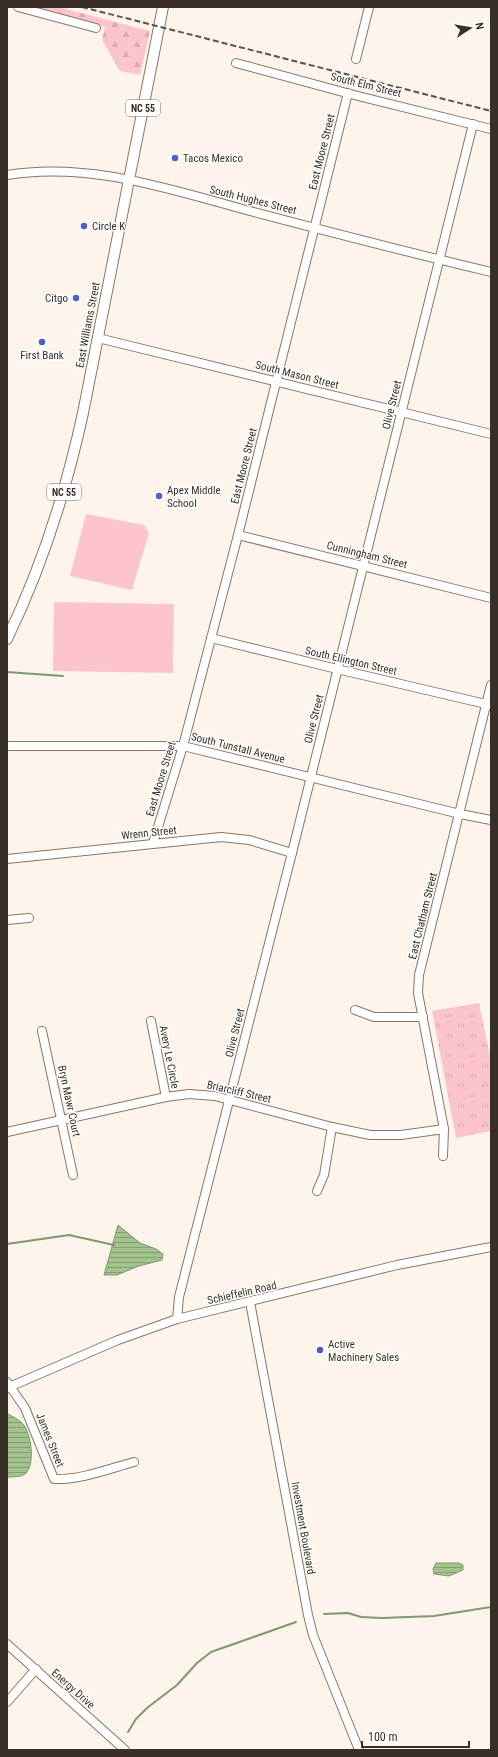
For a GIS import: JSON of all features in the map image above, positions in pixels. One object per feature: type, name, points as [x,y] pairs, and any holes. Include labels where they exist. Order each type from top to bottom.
[{"type":"main road","name":"East Williams Street","points":[[7,639],[30,587],[63,494],[80,426],[163,7]]},
{"type":"street","points":[[18,7],[96,28]]},
{"type":"street","points":[[356,59],[369,7]]},
{"type":"street","name":"South Elm Street","points":[[236,63],[491,129]]},
{"type":"street","name":"East Moore Street","points":[[153,843],[183,746],[238,535],[348,93]]},
{"type":"street","name":"Olive Street","points":[[177,1319],[179,1297],[292,853],[473,124]]},
{"type":"street","name":"South Hughes Street","points":[[7,176],[26,172],[57,170],[103,175],[129,180],[491,272]]},
{"type":"street","name":"South Mason Street","points":[[98,338],[402,411],[491,434]]},
{"type":"street","name":"Cunningham Street","points":[[238,535],[491,598]]},
{"type":"street","name":"South Ellington Street","points":[[211,638],[489,704]]},
{"type":"street","name":"East Chatham Street","points":[[443,1156],[444,1129],[418,993],[419,975],[489,704],[491,685]]},
{"type":"street","name":"South Tunstall Avenue","points":[[7,746],[183,746],[460,814],[491,820]]},
{"type":"street","name":"Wrenn Street","points":[[7,859],[221,837],[236,837],[292,853]]},
{"type":"street","points":[[7,920],[29,918]]},
{"type":"street","points":[[355,1010],[374,1017],[423,1017]]},
{"type":"street","name":"Avery Le Circle","points":[[151,1021],[166,1097]]},
{"type":"street","name":"Bryn Mawr Court","points":[[42,1031],[73,1175]]},
{"type":"street","name":"Briarcliff Street","points":[[7,1132],[166,1097],[190,1094],[229,1099],[332,1127],[370,1135],[385,1136],[444,1129]]},
{"type":"street","points":[[317,1191],[324,1175],[332,1127]]},
{"type":"street","name":"Schieffelin Road","points":[[8,1386],[118,1340],[177,1319],[397,1265],[491,1247]]},
{"type":"street","name":"Investment Boulevard","points":[[250,1302],[308,1615],[313,1635],[359,1750]]},
{"type":"street","name":"James Street","points":[[8,1386],[25,1408],[54,1479],[67,1479],[134,1462]]},
{"type":"street","name":"Energy Drive","points":[[7,1644],[125,1750]]},
{"type":"street","points":[[7,1702],[36,1670]]},
{"type":"green space","points":[[30,7],[59,7],[150,31],[140,75],[120,71],[102,40],[105,27]]},
{"type":"green space","points":[[86,514],[144,525],[149,533],[132,590],[70,576]]},
{"type":"green space","points":[[54,602],[174,604],[173,673],[53,671]]},
{"type":"green space","points":[[479,1003],[491,1061],[491,1131],[456,1138],[432,1011]]},
{"type":"shaded area","points":[[118,1225],[140,1243],[156,1249],[163,1254],[162,1260],[139,1266],[117,1275],[104,1275]]},
{"type":"shaded area","points":[[7,1413],[23,1424],[26,1428],[30,1441],[30,1464],[25,1474],[19,1476],[7,1477]]},
{"type":"shaded area","points":[[436,1563],[459,1563],[463,1565],[463,1570],[449,1576],[434,1574],[433,1569]]},
{"type":"waterway","points":[[7,672],[63,676]]},
{"type":"waterway","points":[[7,1244],[69,1235],[114,1245]]},
{"type":"waterway","points":[[324,1614],[348,1613],[361,1617],[382,1618],[434,1616],[491,1607]]},
{"type":"waterway","points":[[128,1732],[136,1719],[147,1708],[177,1685],[197,1663],[211,1652],[296,1622]]},
{"type":"railway","points":[[82,7],[491,111]]},
{"type":"place","name":"Tacos Mexico","points":[[175,158]]},
{"type":"place","name":"Circle K","points":[[84,226]]},
{"type":"place","name":"Citgo","points":[[76,298]]},
{"type":"place","name":"First Bank","points":[[42,342]]},
{"type":"place","name":"Apex Middle School","points":[[159,496]]},
{"type":"place","name":"Active Machinery Sales","points":[[320,1350]]}]
